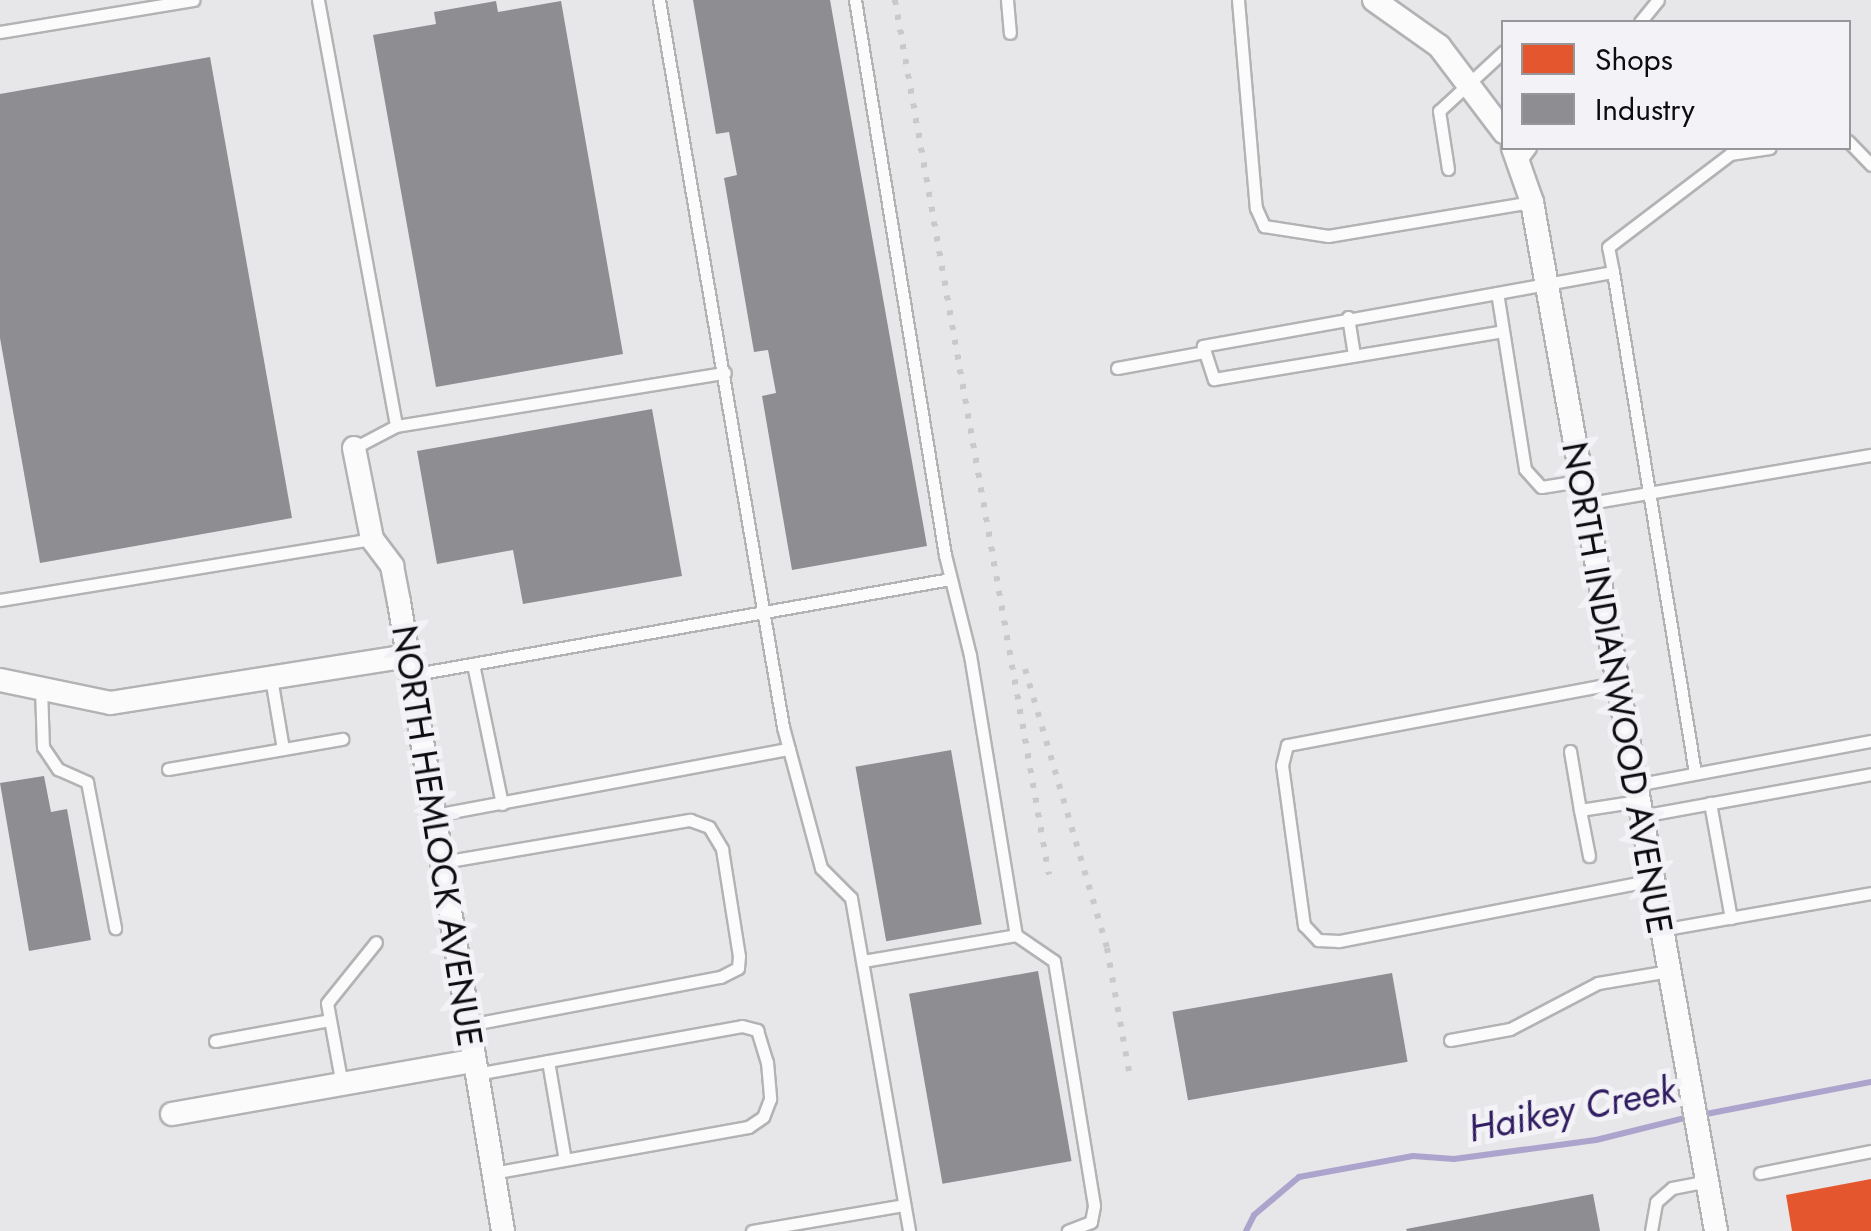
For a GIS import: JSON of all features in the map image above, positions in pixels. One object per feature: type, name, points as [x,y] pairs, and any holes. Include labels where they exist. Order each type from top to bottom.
[{"type":"street","points":[[1374,0],[1439,46],[1473,84],[1501,127]]},
{"type":"street","name":"NORTH INDIANWOOD AVENUE","points":[[1522,152],[1716,1231]]},
{"type":"street","name":"NORTH HEMLOCK AVENUE","points":[[354,448],[372,539],[392,566],[503,1231]]},
{"type":"street","points":[[0,680],[111,703],[271,678],[408,666]]},
{"type":"street","points":[[172,1114],[474,1068]]},
{"type":"lane","points":[[0,32],[192,0]]},
{"type":"lane","points":[[318,0],[396,426]]},
{"type":"lane","points":[[659,0],[789,749],[821,868],[852,898],[908,1231]]},
{"type":"lane","points":[[855,0],[950,579],[1016,935],[1054,962],[1060,994],[1094,1206],[1092,1222],[1068,1231]]},
{"type":"lane","points":[[1007,0],[1010,33]]},
{"type":"lane","points":[[1238,0],[1256,208],[1264,226],[1328,236],[1532,202]]},
{"type":"lane","points":[[1642,20],[1658,0]]},
{"type":"lane","points":[[1448,169],[1440,111],[1501,54]]},
{"type":"lane","points":[[1851,144],[1871,165]]},
{"type":"lane","points":[[1695,773],[1649,519],[1654,492],[1608,246],[1730,154],[1757,150]]},
{"type":"lane","points":[[1503,331],[1214,379],[1204,352],[1206,342],[1614,272]]},
{"type":"lane","points":[[1497,293],[1525,469],[1541,487],[1581,492],[1654,492],[1871,455]]},
{"type":"lane","points":[[1348,317],[1354,354]]},
{"type":"lane","points":[[1117,368],[1204,352]]},
{"type":"lane","points":[[354,448],[396,426],[725,372]]},
{"type":"lane","points":[[0,600],[372,539]]},
{"type":"lane","points":[[408,666],[474,664],[950,579]]},
{"type":"lane","points":[[474,664],[502,804]]},
{"type":"lane","points":[[271,678],[283,749]]},
{"type":"lane","points":[[1616,683],[1287,745],[1282,765],[1304,925],[1318,940],[1339,941],[1652,880]]},
{"type":"lane","points":[[41,688],[43,746],[58,769],[87,782],[115,928]]},
{"type":"lane","points":[[168,769],[342,739]]},
{"type":"lane","points":[[1638,801],[1695,773],[1871,741]]},
{"type":"lane","points":[[435,815],[789,749]]},
{"type":"lane","points":[[1570,751],[1589,856]]},
{"type":"lane","points":[[1580,810],[1638,801],[1710,803],[1871,774]]},
{"type":"lane","points":[[1710,803],[1731,918]]},
{"type":"lane","points":[[442,862],[690,820],[709,827],[722,849],[738,968],[720,977],[468,1025]]},
{"type":"lane","points":[[1662,930],[1871,893]]},
{"type":"lane","points":[[863,960],[1016,935]]},
{"type":"lane","points":[[342,1086],[327,1003],[376,942]]},
{"type":"lane","points":[[1450,1040],[1510,1029],[1598,983],[1669,971]]},
{"type":"lane","points":[[215,1041],[329,1020]]},
{"type":"lane","points":[[474,1068],[548,1061],[742,1026],[757,1030],[767,1062],[770,1098],[762,1117],[748,1127],[493,1173]]},
{"type":"lane","points":[[548,1061],[565,1160]]},
{"type":"lane","points":[[1760,1173],[1871,1151]]},
{"type":"lane","points":[[1651,1231],[1656,1202],[1672,1188],[1707,1181]]},
{"type":"lane","points":[[752,1231],[904,1205]]},
{"type":"building: Shops","points":[[1871,1179],[1871,1231],[1792,1231],[1786,1195]]},
{"type":"building: Industry","points":[[693,0],[830,0],[927,546],[792,570],[762,396],[776,393],[768,350],[754,352],[724,178],[737,175],[729,132],[716,134]]},
{"type":"building: Industry","points":[[496,1],[498,12],[561,1],[623,354],[436,387],[373,35],[436,24],[434,12]]},
{"type":"building: Industry","points":[[210,57],[292,518],[40,563],[0,338],[0,94]]},
{"type":"building: Industry","points":[[652,409],[682,576],[523,604],[513,550],[437,564],[417,451]]},
{"type":"building: Industry","points":[[951,750],[982,924],[886,941],[855,767]]},
{"type":"building: Industry","points":[[44,776],[51,812],[67,809],[91,940],[29,951],[0,783]]},
{"type":"building: Industry","points":[[1038,971],[1072,1161],[943,1184],[909,994]]},
{"type":"building: Industry","points":[[1392,973],[1408,1062],[1188,1100],[1172,1012]]},
{"type":"building: Industry","points":[[1593,1194],[1600,1231],[1406,1229]]},
{"type":"waterway","name":"Haikey Creek","points":[[1701,1115],[1871,1082]]},
{"type":"waterway","name":"Haikey Creek","points":[[1246,1231],[1254,1215],[1299,1177],[1413,1156],[1454,1159],[1596,1140],[1689,1117]]},
{"type":"railway","points":[[895,0],[1049,875]]},
{"type":"railway","points":[[1025,669],[1107,948],[1129,1071]]}]
